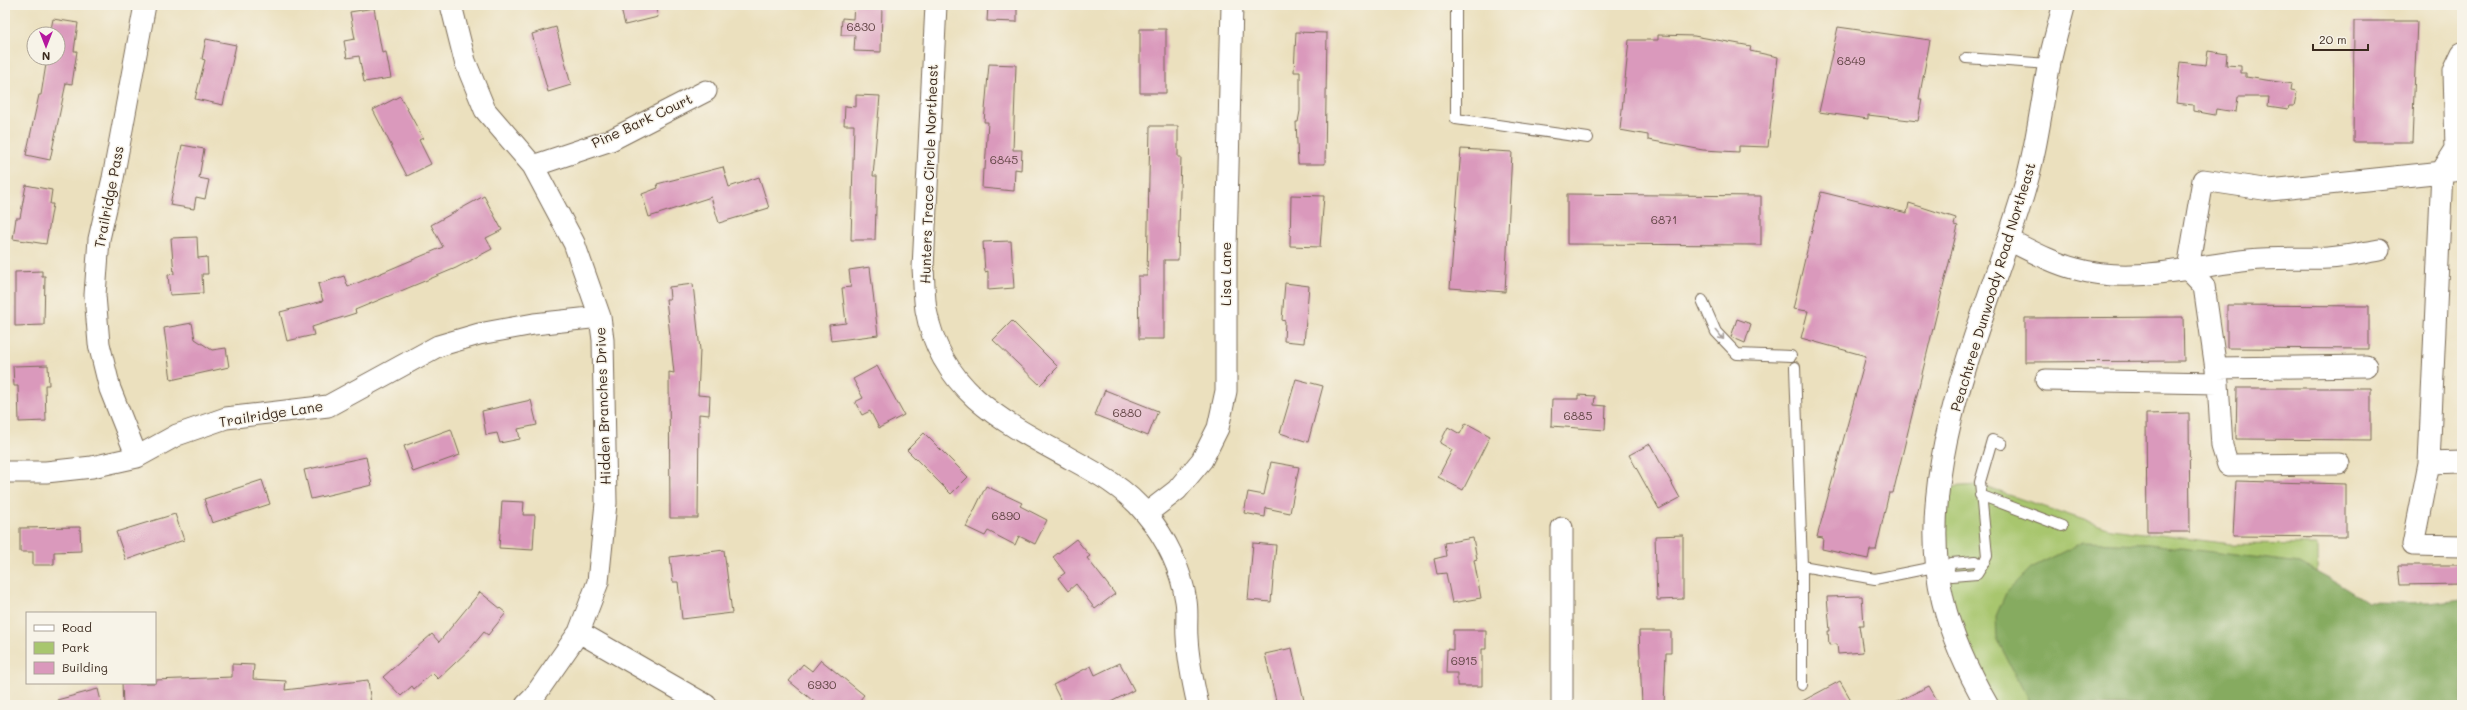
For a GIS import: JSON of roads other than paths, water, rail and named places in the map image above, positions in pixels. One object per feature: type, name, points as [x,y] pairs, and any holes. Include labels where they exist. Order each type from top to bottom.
[{"type":"street","name":"Trailridge Pass","points":[[137,456],[110,388],[101,352],[95,295],[99,239],[113,178],[145,5]]},
{"type":"street","name":"Hidden Branches Drive","points":[[451,5],[465,61],[485,110],[533,166],[574,243],[600,317],[603,340],[606,503],[598,582],[578,632],[534,698],[526,705]]},
{"type":"street","name":"Hunters Trace Circle Northeast","points":[[936,5],[923,268],[926,310],[934,336],[957,378],[979,403],[1008,425],[1106,478],[1127,494],[1146,514],[1169,548],[1182,584],[1186,602],[1187,638],[1192,678],[1198,705]]},
{"type":"street","name":"Lisa Lane","points":[[1146,514],[1177,490],[1202,460],[1218,428],[1226,391],[1226,248],[1232,5]]},
{"type":"street","name":"Peachtree Dunwoody Road Northeast","points":[[1987,705],[1968,672],[1953,633],[1943,600],[1943,568],[1936,495],[1942,460],[1976,335],[2009,240],[2029,176],[2049,64],[2064,5]]},
{"type":"street","points":[[2462,53],[2454,70],[2456,149],[2452,171],[2429,463],[2413,545],[2462,546]]},
{"type":"street","name":"Pine Bark Court","points":[[533,166],[611,140],[706,91]]},
{"type":"street","points":[[2188,269],[2203,180],[2270,190],[2452,171]]},
{"type":"street","points":[[2009,240],[2048,259],[2076,269],[2108,275],[2140,275],[2249,260],[2289,257],[2329,258],[2379,250]]},
{"type":"street","points":[[2188,269],[2204,286],[2217,375],[2222,446],[2228,465],[2339,464]]},
{"type":"street","name":"Trailridge Lane","points":[[5,472],[46,472],[77,468],[137,456],[177,435],[226,418],[328,406],[438,346],[479,334],[534,324],[600,317]]},
{"type":"street","points":[[2046,380],[2217,375],[2366,366]]},
{"type":"street","points":[[2429,463],[2462,462]]},
{"type":"street","points":[[1562,528],[1562,705]]},
{"type":"street","points":[[578,632],[706,705]]},
{"type":"lane","points":[[1456,5],[1456,119],[1588,138]]},
{"type":"lane","points":[[1966,58],[2049,64]]},
{"type":"lane","points":[[1702,300],[1716,332],[1737,354],[1791,356]]},
{"type":"lane","points":[[1795,367],[1802,566],[1802,685]]},
{"type":"lane","points":[[1802,566],[1874,579],[1943,568],[1952,576],[1976,574],[1987,556],[1980,495],[1980,482],[1992,440],[2002,444]]},
{"type":"lane","points":[[1980,495],[2062,526]]}]
